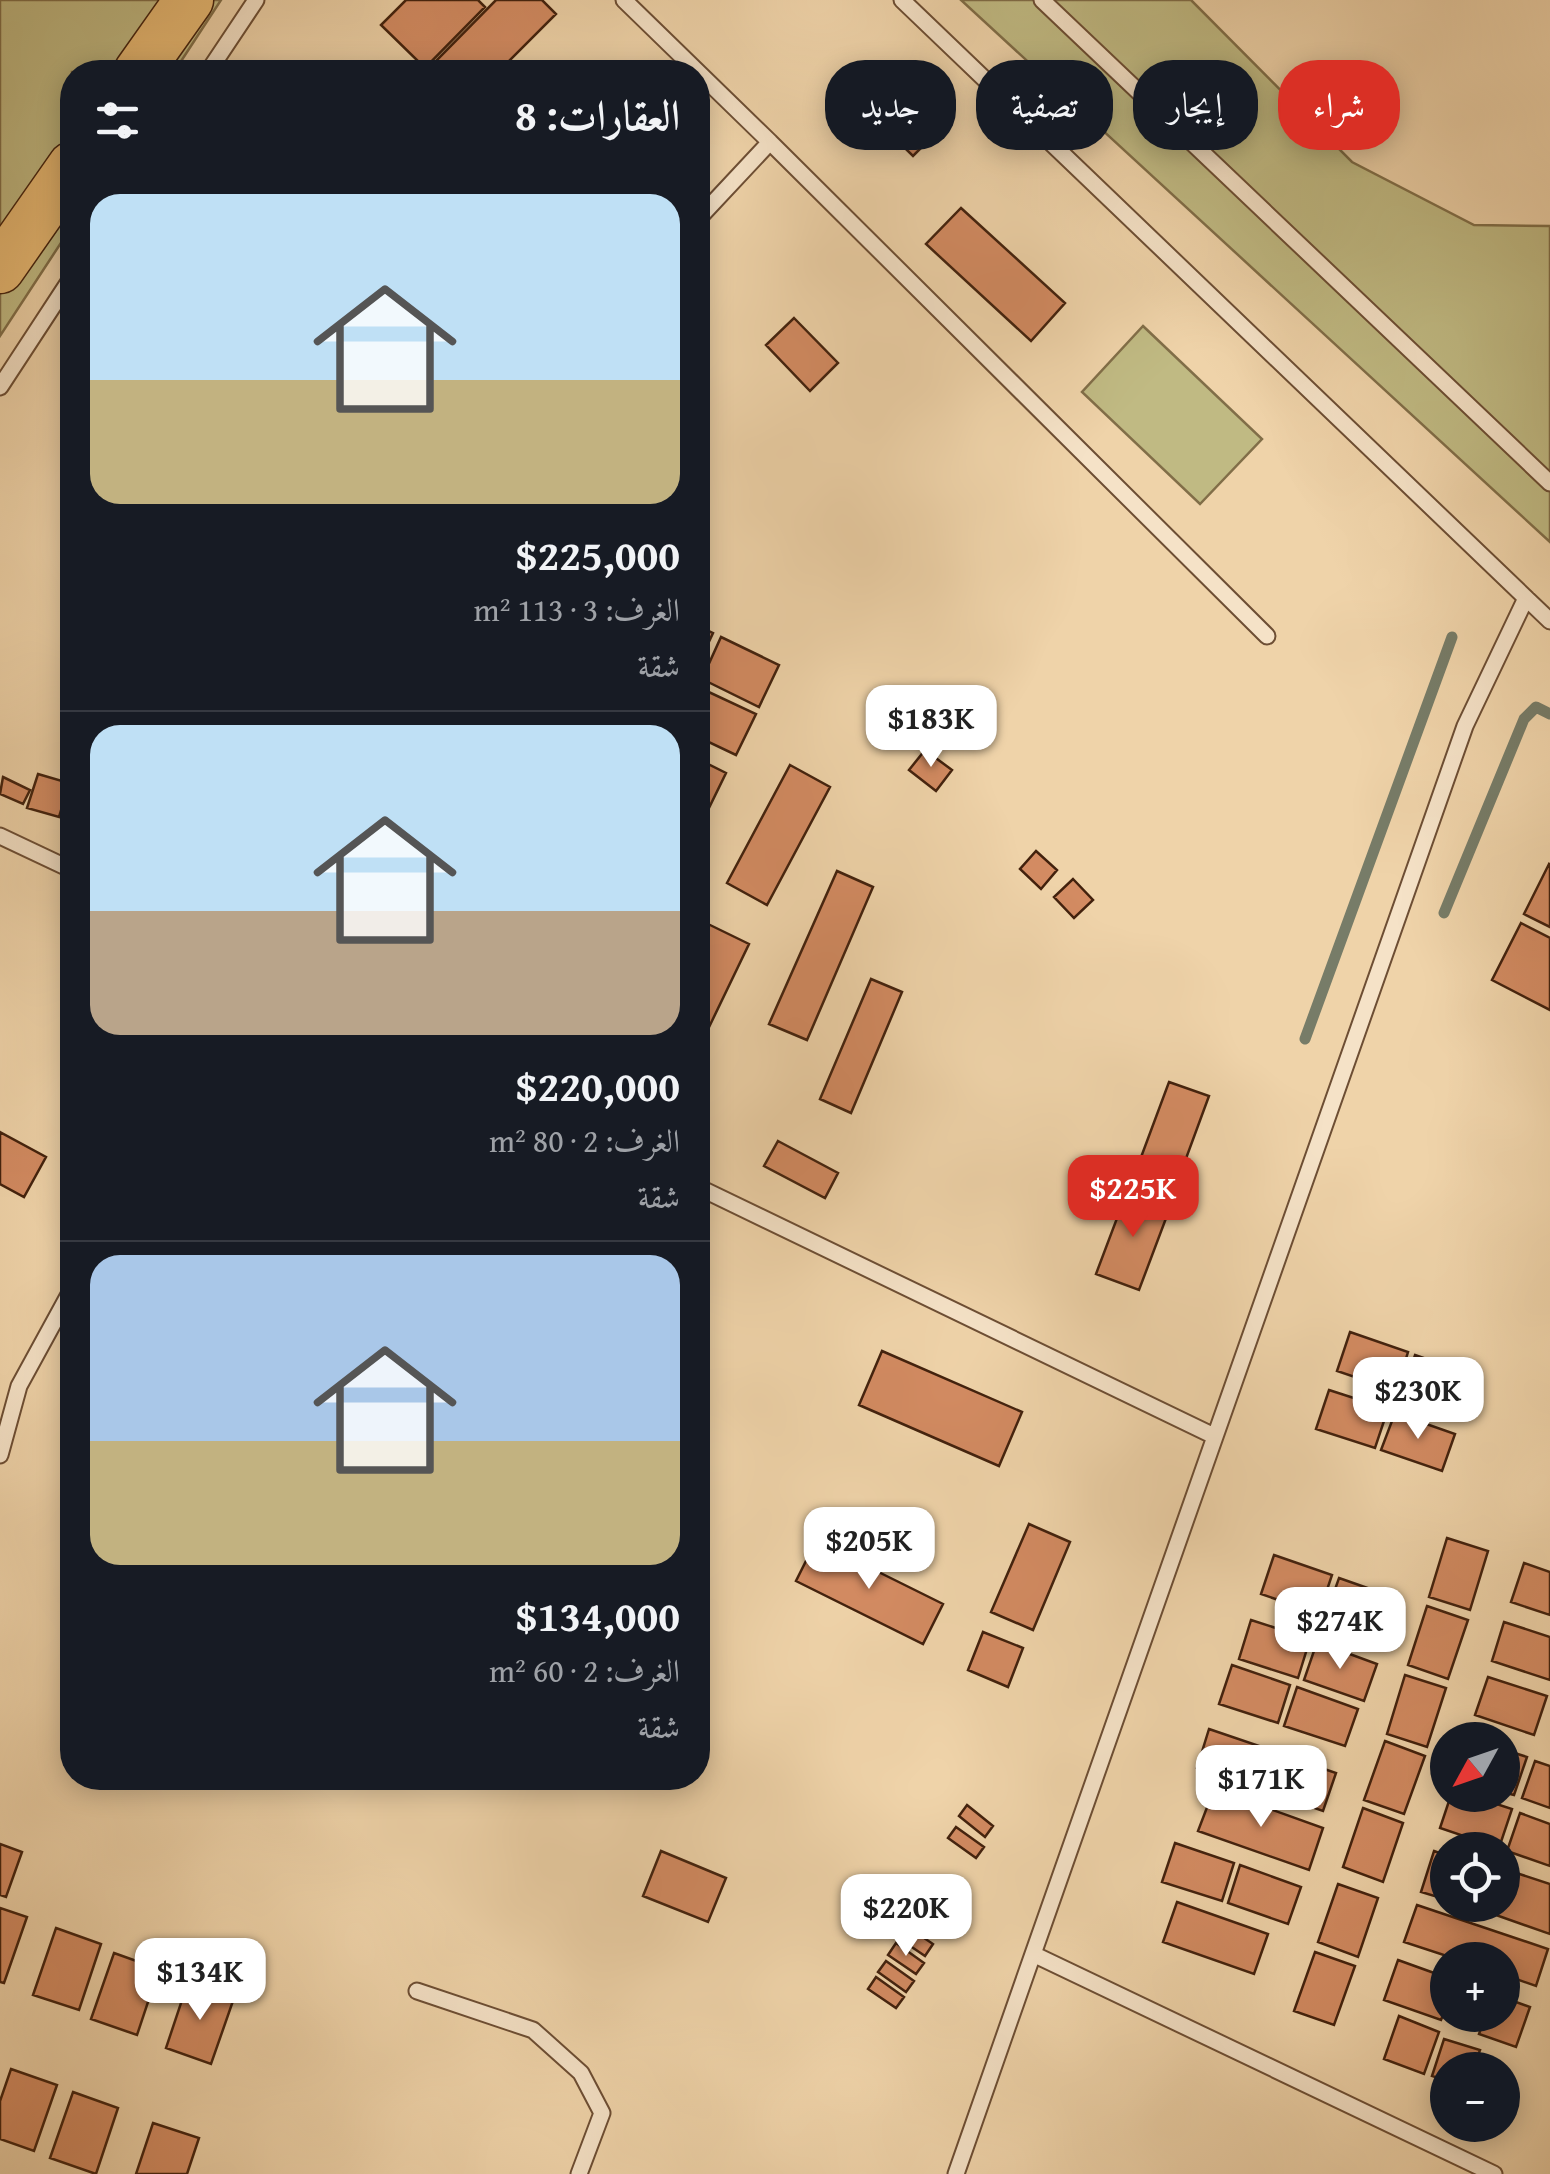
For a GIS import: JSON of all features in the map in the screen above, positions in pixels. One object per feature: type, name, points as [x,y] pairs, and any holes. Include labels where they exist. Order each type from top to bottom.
[{"type":"main road","points":[[146,60],[189,0]]},
{"type":"main road","points":[[0,270],[60,183]]},
{"type":"lane","points":[[216,60],[256,0]]},
{"type":"lane","points":[[624,0],[686,60]]},
{"type":"lane","points":[[902,0],[1550,621]]},
{"type":"lane","points":[[1042,0],[1550,483]]},
{"type":"lane","points":[[710,84],[1267,636]]},
{"type":"lane","points":[[710,206],[770,142]]},
{"type":"lane","points":[[0,387],[60,295]]},
{"type":"lane","points":[[956,2174],[1465,726],[1526,598]]},
{"type":"lane","points":[[0,836],[60,864]]},
{"type":"lane","points":[[710,1193],[1214,1436]]},
{"type":"lane","points":[[0,1455],[19,1386],[60,1311]]},
{"type":"lane","points":[[1033,1954],[1494,2174]]},
{"type":"lane","points":[[417,1992],[534,2030],[581,2072],[602,2112],[579,2174]]},
{"type":"shaded area","points":[[0,0],[221,0],[182,60],[60,60],[60,244],[0,336]]},
{"type":"shaded area","points":[[961,0],[1191,0],[1251,60],[1133,60],[1133,150],[1258,150],[1258,67],[1278,88],[1278,150],[1340,150],[1352,162],[1474,225],[1550,226],[1550,542],[1113,140],[1113,60],[1026,60]]},
{"type":"shaded area","points":[[1143,326],[1262,439],[1200,504],[1082,392]]},
{"type":"building","points":[[406,0],[478,0],[485,7],[433,60],[417,60],[381,25]]},
{"type":"building","points":[[496,0],[542,0],[556,14],[510,60],[437,60]]},
{"type":"building","points":[[961,208],[1065,303],[1031,341],[926,244]]},
{"type":"building","points":[[794,318],[838,363],[810,391],[766,345]]},
{"type":"building","points":[[721,637],[779,665],[759,707],[710,683],[710,661]]},
{"type":"building","points":[[710,693],[756,714],[736,755],[710,743]]},
{"type":"building","points":[[925,750],[952,770],[936,791],[909,770]]},
{"type":"building","points":[[710,765],[726,773],[710,806]]},
{"type":"building","points":[[790,765],[830,787],[767,905],[727,883]]},
{"type":"building","points":[[38,774],[60,780],[59,817],[27,808]]},
{"type":"building","points":[[3,777],[30,790],[23,804],[0,794]]},
{"type":"building","points":[[1036,851],[1057,870],[1041,889],[1020,869]]},
{"type":"building","points":[[1550,865],[1550,927],[1524,914]]},
{"type":"building","points":[[837,871],[873,887],[807,1040],[769,1024]]},
{"type":"building","points":[[1073,879],[1093,900],[1074,918],[1054,897]]},
{"type":"building","points":[[1521,923],[1550,938],[1550,1010],[1492,980]]},
{"type":"building","points":[[710,925],[749,944],[710,1025]]},
{"type":"building","points":[[871,979],[902,992],[851,1113],[820,1099]]},
{"type":"building","points":[[1169,1082],[1209,1096],[1177,1183],[1137,1168]]},
{"type":"building","points":[[0,1132],[46,1157],[24,1197],[0,1184]]},
{"type":"building","points":[[778,1141],[838,1173],[825,1198],[764,1166]]},
{"type":"building","points":[[1128,1189],[1171,1205],[1139,1290],[1096,1274]]},
{"type":"building","points":[[1350,1332],[1408,1352],[1396,1391],[1337,1371]]},
{"type":"building","points":[[882,1351],[1022,1412],[999,1466],[859,1405]]},
{"type":"building","points":[[1415,1355],[1475,1376],[1463,1414],[1403,1393]]},
{"type":"building","points":[[1329,1390],[1388,1409],[1375,1448],[1316,1429]]},
{"type":"building","points":[[1395,1413],[1455,1434],[1442,1471],[1381,1450]]},
{"type":"building","points":[[1029,1524],[1070,1542],[1033,1630],[991,1612]]},
{"type":"building","points":[[1447,1538],[1488,1551],[1470,1610],[1429,1597]]},
{"type":"building","points":[[816,1541],[943,1604],[923,1644],[796,1581]]},
{"type":"building","points":[[1274,1555],[1332,1575],[1319,1614],[1261,1594]]},
{"type":"building","points":[[1524,1563],[1550,1572],[1550,1615],[1511,1602]]},
{"type":"building","points":[[1339,1578],[1399,1599],[1386,1636],[1326,1615]]},
{"type":"building","points":[[1427,1606],[1468,1620],[1448,1679],[1408,1665]]},
{"type":"building","points":[[1251,1620],[1310,1639],[1298,1678],[1239,1659]]},
{"type":"building","points":[[1504,1622],[1550,1637],[1550,1680],[1492,1661]]},
{"type":"building","points":[[983,1632],[1023,1648],[1008,1687],[968,1670]]},
{"type":"building","points":[[1317,1642],[1377,1664],[1364,1701],[1304,1680]]},
{"type":"building","points":[[1232,1665],[1290,1685],[1278,1723],[1219,1704]]},
{"type":"building","points":[[1405,1675],[1446,1688],[1435,1722],[1430,1722],[1427,1747],[1387,1734]]},
{"type":"building","points":[[1488,1677],[1547,1696],[1534,1735],[1520,1730],[1520,1722],[1496,1722],[1475,1715]]},
{"type":"building","points":[[1297,1687],[1358,1709],[1345,1746],[1284,1726]]},
{"type":"building","points":[[1209,1729],[1268,1749],[1256,1788],[1197,1768]]},
{"type":"building","points":[[1385,1741],[1425,1756],[1404,1814],[1364,1800]]},
{"type":"building","points":[[1275,1752],[1336,1773],[1323,1811],[1262,1790]]},
{"type":"building","points":[[1520,1755],[1527,1757],[1520,1777]]},
{"type":"building","points":[[1535,1761],[1550,1766],[1550,1808],[1522,1798]]},
{"type":"building","points":[[1214,1789],[1323,1828],[1309,1870],[1198,1831]]},
{"type":"building","points":[[967,1805],[993,1826],[985,1837],[959,1816]]},
{"type":"building","points":[[1363,1808],[1403,1823],[1383,1882],[1343,1867]]},
{"type":"building","points":[[1445,1812],[1511,1812],[1504,1832],[1452,1832],[1440,1828]]},
{"type":"building","points":[[1520,1813],[1550,1824],[1550,1866],[1520,1856],[1520,1832],[1514,1832]]},
{"type":"building","points":[[956,1827],[984,1847],[976,1858],[948,1838]]},
{"type":"building","points":[[1175,1843],[1234,1863],[1222,1901],[1162,1882]]},
{"type":"building","points":[[0,1844],[22,1852],[6,1897],[0,1895]]},
{"type":"building","points":[[661,1851],[726,1878],[708,1922],[643,1896]]},
{"type":"building","points":[[1430,1864],[1430,1895],[1421,1892]]},
{"type":"building","points":[[1240,1865],[1301,1887],[1288,1924],[1228,1903]]},
{"type":"building","points":[[1520,1874],[1550,1884],[1550,1934],[1516,1922],[1520,1922]]},
{"type":"building","points":[[1338,1884],[1378,1898],[1358,1957],[1318,1942]]},
{"type":"building","points":[[925,1891],[953,1910],[945,1921],[917,1903]]},
{"type":"building","points":[[1177,1902],[1268,1934],[1254,1974],[1163,1942]]},
{"type":"building","points":[[1417,1905],[1430,1909],[1430,1922],[1468,1922],[1548,1949],[1536,1986],[1520,1980],[1520,1942],[1430,1942],[1430,1951],[1404,1942]]},
{"type":"building","points":[[915,1907],[943,1926],[935,1937],[908,1918]]},
{"type":"building","points":[[0,1908],[27,1917],[4,1983],[0,1982]]},
{"type":"building","points":[[905,1925],[933,1944],[925,1956],[897,1937]]},
{"type":"building","points":[[56,1928],[101,1944],[79,2010],[33,1995]]},
{"type":"building","points":[[896,1943],[924,1963],[916,1974],[888,1955]]},
{"type":"building","points":[[1315,1952],[1355,1966],[1334,2025],[1294,2011]]},
{"type":"building","points":[[114,1953],[159,1969],[137,2035],[91,2019]]},
{"type":"building","points":[[1398,1960],[1430,1972],[1430,2016],[1384,2000]]},
{"type":"building","points":[[886,1961],[914,1981],[906,1992],[878,1972]]},
{"type":"building","points":[[876,1977],[904,1997],[896,2008],[868,1989]]},
{"type":"building","points":[[188,1982],[234,1998],[211,2064],[166,2048]]},
{"type":"building","points":[[1520,2003],[1530,2007],[1516,2047],[1479,2034],[1520,2032]]},
{"type":"building","points":[[1399,2016],[1430,2028],[1430,2032],[1439,2032],[1424,2074],[1384,2059]]},
{"type":"building","points":[[1444,2039],[1480,2050],[1479,2052],[1440,2052]]},
{"type":"building","points":[[11,2069],[57,2085],[34,2151],[0,2139],[0,2101]]},
{"type":"building","points":[[73,2092],[118,2108],[96,2174],[50,2158]]},
{"type":"building","points":[[153,2123],[199,2138],[187,2174],[136,2174]]},
{"type":"waterway","points":[[1305,1039],[1452,637]]},
{"type":"waterway","points":[[1444,913],[1524,719],[1536,707],[1550,714]]}]
